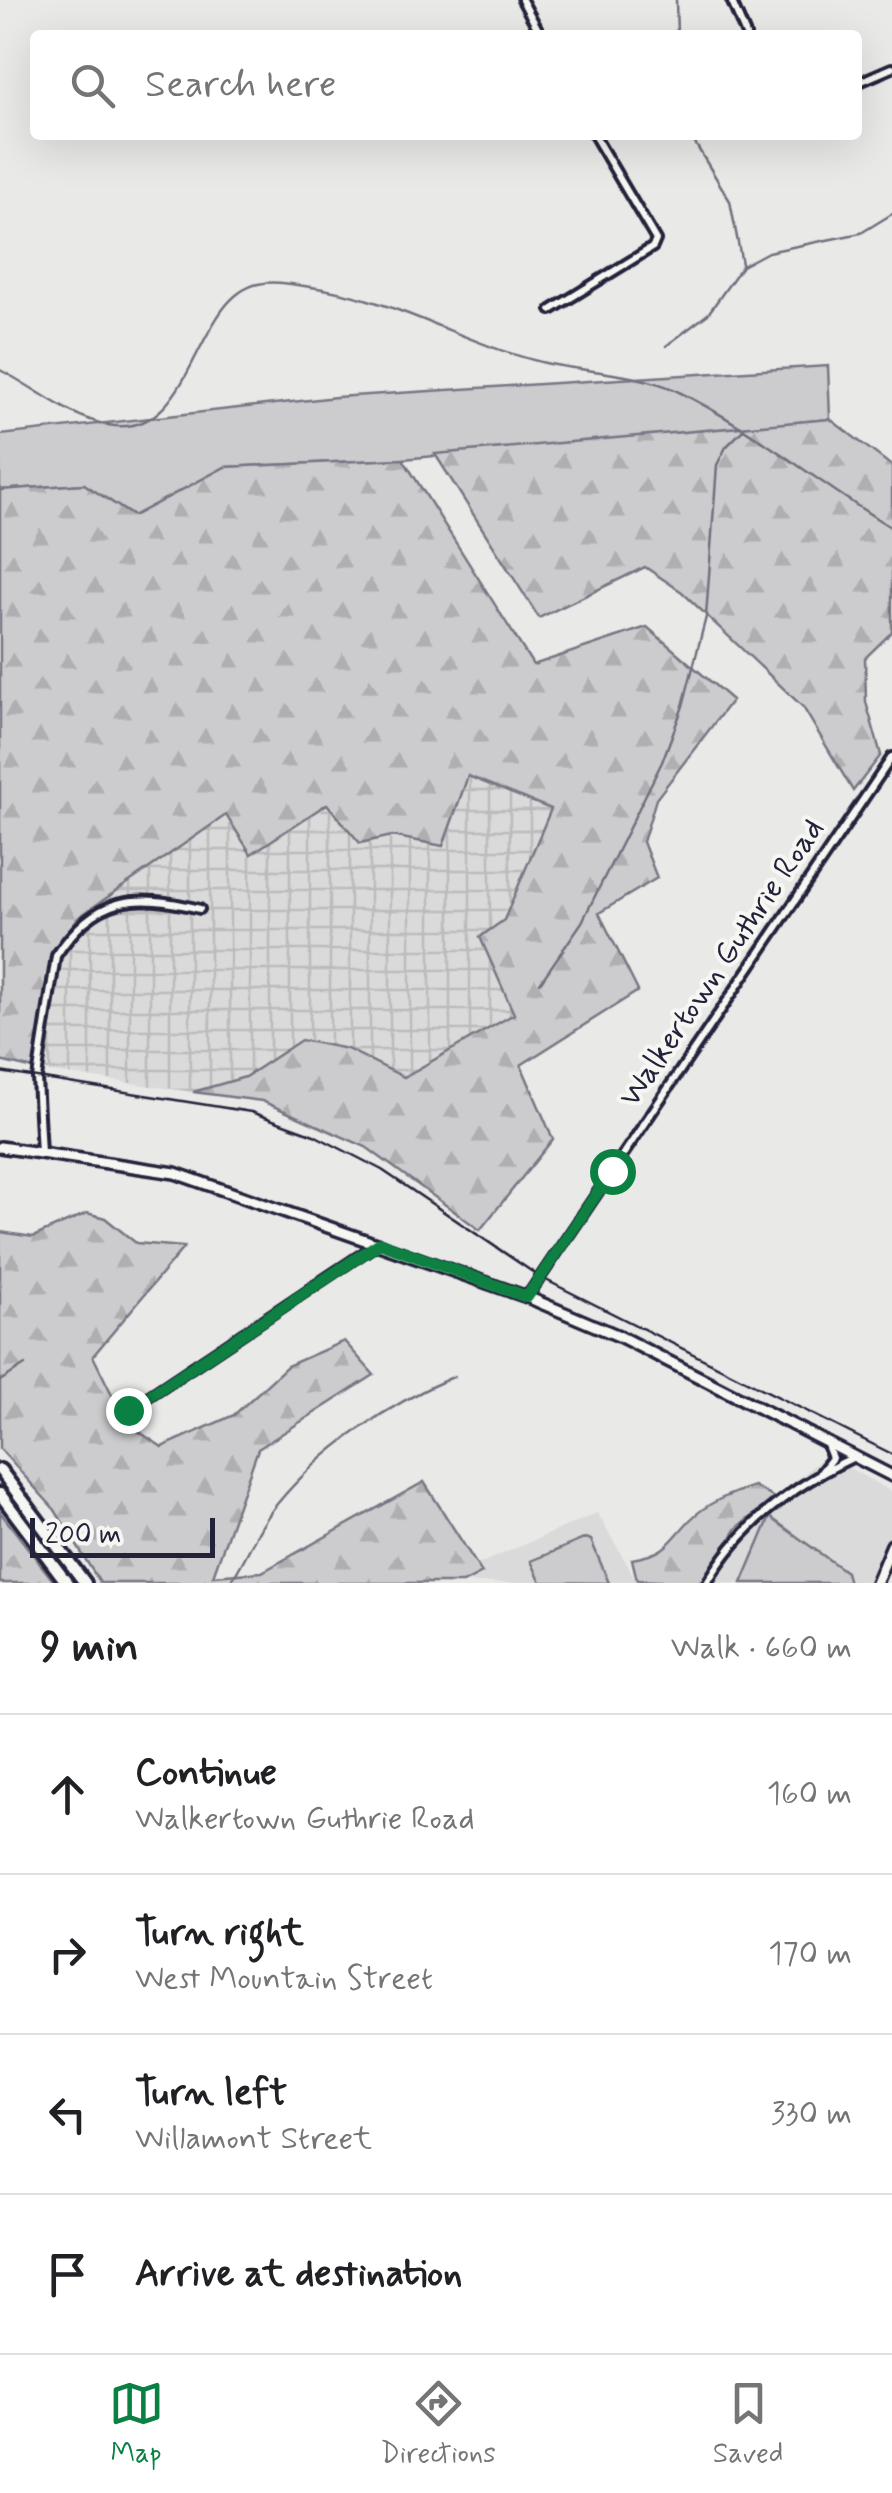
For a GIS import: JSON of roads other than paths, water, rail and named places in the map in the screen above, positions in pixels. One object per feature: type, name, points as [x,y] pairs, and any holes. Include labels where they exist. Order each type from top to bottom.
[{"type":"highway","points":[[0,1470],[86,1583]]},
{"type":"highway","points":[[0,1494],[67,1583]]},
{"type":"main road","points":[[0,1147],[175,1173],[527,1297],[619,1336],[892,1476]]},
{"type":"main road","points":[[876,1583],[892,1545]]},
{"type":"street","points":[[522,0],[538,30]]},
{"type":"street","points":[[732,0],[744,30]]},
{"type":"street","points":[[862,81],[892,68]]},
{"type":"street","points":[[552,310],[653,247],[656,240],[597,140]]},
{"type":"street","name":"Walkertown Guthrie Road","points":[[527,1297],[892,756]]},
{"type":"street","points":[[40,1153],[37,1078],[56,956],[77,929],[127,900],[150,897],[200,909]]},
{"type":"street","points":[[128,1410],[380,1243]]},
{"type":"street","points":[[817,1476],[832,1458],[825,1442]]},
{"type":"street","points":[[707,1583],[752,1523],[817,1476],[854,1457]]},
{"type":"waterway","points":[[676,0],[677,30]]},
{"type":"waterway","points":[[693,140],[730,201],[742,264]]},
{"type":"waterway","points":[[666,346],[708,314],[742,266],[768,252],[861,233],[892,214]]},
{"type":"waterway","points":[[0,370],[79,416],[108,425],[136,424],[159,412],[176,392],[219,314],[236,295],[265,283],[311,287],[372,301],[511,354],[661,384],[731,421],[892,528]]},
{"type":"waterway","points":[[540,983],[582,922],[662,762],[683,706],[706,617],[717,465],[726,447],[743,430]]},
{"type":"waterway","points":[[0,1381],[25,1365]]},
{"type":"waterway","points":[[230,1583],[270,1513],[315,1464],[382,1414],[455,1376]]},
{"type":"railway","points":[[0,1072],[251,1112],[314,1135],[382,1170],[540,1277],[892,1454]]}]
